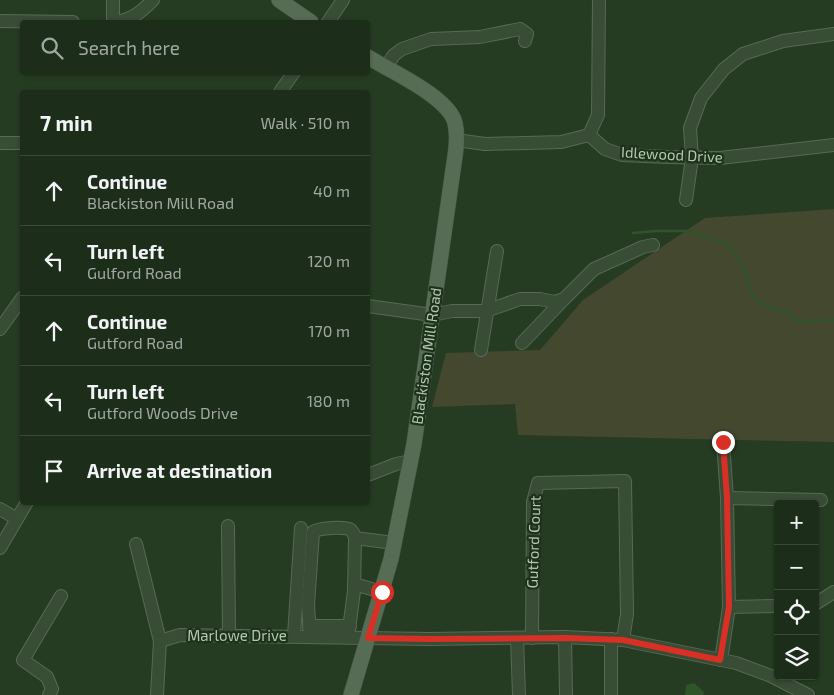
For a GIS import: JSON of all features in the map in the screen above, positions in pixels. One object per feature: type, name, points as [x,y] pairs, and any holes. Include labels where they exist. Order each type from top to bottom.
[{"type":"main road","points":[[279,0],[308,20]]},
{"type":"main road","name":"Blackiston Mill Road","points":[[351,695],[382,592],[411,461],[456,140],[456,124],[444,104],[434,96],[370,58]]},
{"type":"street","points":[[113,0],[115,20]]},
{"type":"street","points":[[128,20],[140,13],[153,0]]},
{"type":"street","points":[[329,20],[343,0]]},
{"type":"street","points":[[456,140],[485,144],[561,142],[589,135],[598,115],[599,0]]},
{"type":"street","points":[[0,21],[20,21]]},
{"type":"street","points":[[385,68],[394,55],[402,49],[430,39],[480,37],[520,29],[527,34],[525,41]]},
{"type":"street","points":[[686,200],[692,158],[690,128],[700,98],[724,69],[744,54],[783,42],[834,34]]},
{"type":"street","points":[[281,90],[292,75]]},
{"type":"street","name":"Idlewood Drive","points":[[589,135],[605,149],[622,155],[692,158],[728,158],[834,145]]},
{"type":"street","points":[[0,143],[20,143]]},
{"type":"street","points":[[522,343],[594,269],[643,247],[653,245]]},
{"type":"street","points":[[481,350],[497,251]]},
{"type":"street","points":[[370,306],[432,315],[452,311],[486,311],[520,300],[540,299],[555,302],[564,299]]},
{"type":"street","points":[[0,329],[20,301]]},
{"type":"street","points":[[720,660],[729,607],[727,498],[723,442]]},
{"type":"street","points":[[370,474],[396,464],[411,461]]},
{"type":"street","name":"Gutford Court","points":[[532,638],[533,502],[538,483],[626,481],[627,614],[617,640]]},
{"type":"street","points":[[727,498],[821,500]]},
{"type":"street","points":[[0,548],[25,505]]},
{"type":"street","points":[[0,510],[17,519]]},
{"type":"street","points":[[228,526],[229,636]]},
{"type":"street","points":[[294,636],[301,528]]},
{"type":"street","points":[[309,631],[308,605],[313,532],[318,529],[348,529],[354,534],[354,584],[349,631]]},
{"type":"street","points":[[355,538],[394,543]]},
{"type":"street","points":[[136,544],[160,641],[156,695]]},
{"type":"street","points":[[354,584],[382,592]]},
{"type":"street","points":[[819,601],[834,592]]},
{"type":"street","points":[[49,695],[52,689],[47,677],[23,660],[61,596]]},
{"type":"street","points":[[729,607],[774,606]]},
{"type":"street","name":"Marlowe Drive","points":[[160,641],[180,635],[294,636],[309,631],[349,631],[368,638],[565,638],[617,640],[736,663],[771,676],[808,695]]},
{"type":"street","points":[[517,638],[519,695]]},
{"type":"street","points":[[565,638],[566,695]]},
{"type":"street","points":[[611,695],[617,640]]},
{"type":"shaded area","points":[[834,209],[834,442],[518,435],[515,404],[432,407],[446,353],[540,350],[583,300],[705,218]]},
{"type":"shaded area","points":[[694,683],[704,692],[703,695],[685,695],[686,685]]},
{"type":"waterway","points":[[633,233],[688,231],[729,245],[746,271],[751,294],[764,305],[787,312],[799,322],[834,320]]},
{"type":"route","points":[[382,592],[368,638],[565,638],[623,640],[720,660],[729,607],[727,498],[723,442]]}]
